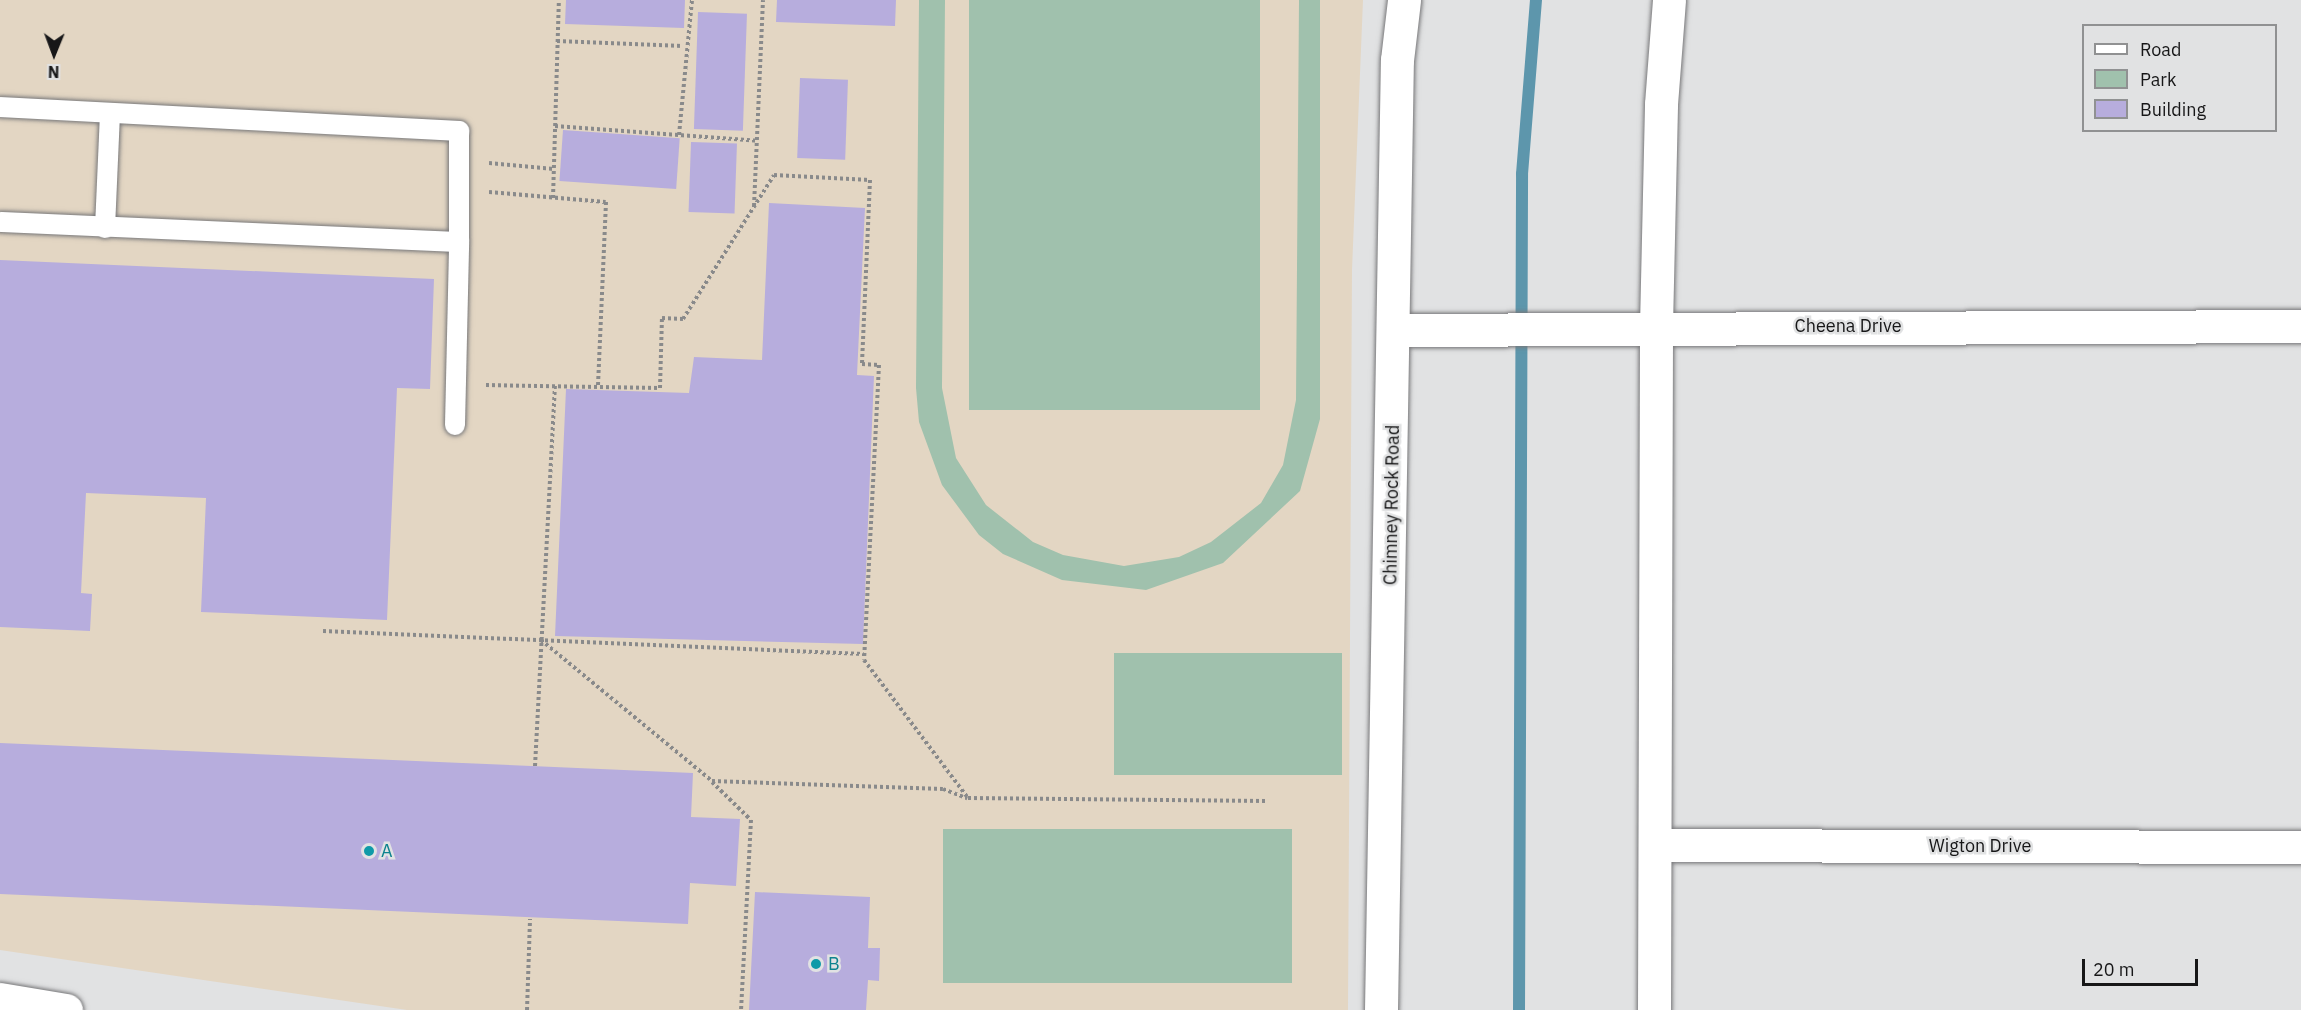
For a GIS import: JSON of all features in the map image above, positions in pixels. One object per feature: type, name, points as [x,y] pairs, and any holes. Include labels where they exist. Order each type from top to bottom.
[{"type":"main road","name":"Chimney Rock Road","points":[[1381,1010],[1395,330],[1397,60],[1404,0]]},
{"type":"main road","points":[[1654,1010],[1659,844],[1656,326],[1661,104],[1670,0]]},
{"type":"main road","name":"Cheena Drive","points":[[1395,330],[1461,326],[2301,326]]},
{"type":"main road","name":"Wigton Drive","points":[[1659,844],[2301,847]]},
{"type":"main road","points":[[0,999],[66,1010]]},
{"type":"lane","points":[[0,107],[459,130],[455,425]]},
{"type":"lane","points":[[105,228],[110,114]]},
{"type":"lane","points":[[0,222],[459,242]]},
{"type":"path","points":[[553,198],[559,0]]},
{"type":"path","points":[[679,135],[683,46],[691,31],[692,0]]},
{"type":"path","points":[[754,208],[763,0]]},
{"type":"path","points":[[557,41],[683,46]]},
{"type":"path","points":[[555,126],[757,141]]},
{"type":"path","points":[[459,161],[554,169]]},
{"type":"path","points":[[476,383],[660,388],[662,318],[683,320],[774,175],[870,180],[862,364],[879,365],[864,654],[968,798]]},
{"type":"path","points":[[459,190],[606,202],[598,387]]},
{"type":"path","points":[[535,766],[555,386]]},
{"type":"path","points":[[323,631],[864,654]]},
{"type":"path","points":[[541,640],[712,781],[751,820],[741,1010]]},
{"type":"path","points":[[712,781],[943,789],[968,798],[1266,801]]},
{"type":"path","points":[[527,1010],[530,919]]},
{"type":"shaded area","points":[[0,0],[1363,0],[1352,270],[1348,1010],[407,1010],[0,950]]},
{"type":"green space","points":[[919,0],[945,0],[942,388],[956,458],[986,505],[1033,542],[1063,555],[1124,566],[1179,557],[1211,542],[1261,503],[1283,465],[1296,400],[1299,0],[1320,0],[1320,419],[1300,491],[1223,563],[1146,590],[1062,580],[1003,554],[979,535],[942,485],[919,422],[916,388]]},
{"type":"green space","points":[[969,0],[1260,0],[1260,410],[969,410]]},
{"type":"green space","points":[[1114,653],[1342,653],[1342,775],[1114,775]]},
{"type":"green space","points":[[943,829],[1292,829],[1292,983],[943,983]]},
{"type":"building","points":[[566,0],[685,0],[684,28],[565,24]]},
{"type":"building","points":[[777,0],[896,0],[895,26],[776,22]]},
{"type":"building","points":[[698,12],[747,14],[743,131],[694,129]]},
{"type":"building","points":[[800,78],[848,80],[845,160],[797,158]]},
{"type":"building","points":[[563,130],[680,138],[676,189],[559,181]]},
{"type":"building","points":[[691,142],[737,144],[735,214],[689,212]]},
{"type":"building","points":[[769,203],[865,208],[857,375],[874,376],[863,644],[555,636],[566,389],[689,393],[694,357],[762,360]]},
{"type":"building","points":[[0,260],[434,279],[430,389],[397,388],[387,620],[201,612],[206,498],[86,493],[81,593],[92,594],[90,631],[0,627]]},
{"type":"building","name":"A","points":[[0,743],[693,773],[691,817],[740,819],[736,886],[690,883],[688,924],[0,894]]},
{"type":"building","name":"B","points":[[755,892],[870,897],[868,948],[880,948],[879,981],[868,980],[866,1010],[749,1010]]},
{"type":"waterway","points":[[1519,1010],[1522,174],[1536,0]]},
{"type":"place","name":"A","points":[[369,851]]},
{"type":"place","name":"B","points":[[816,964]]}]
